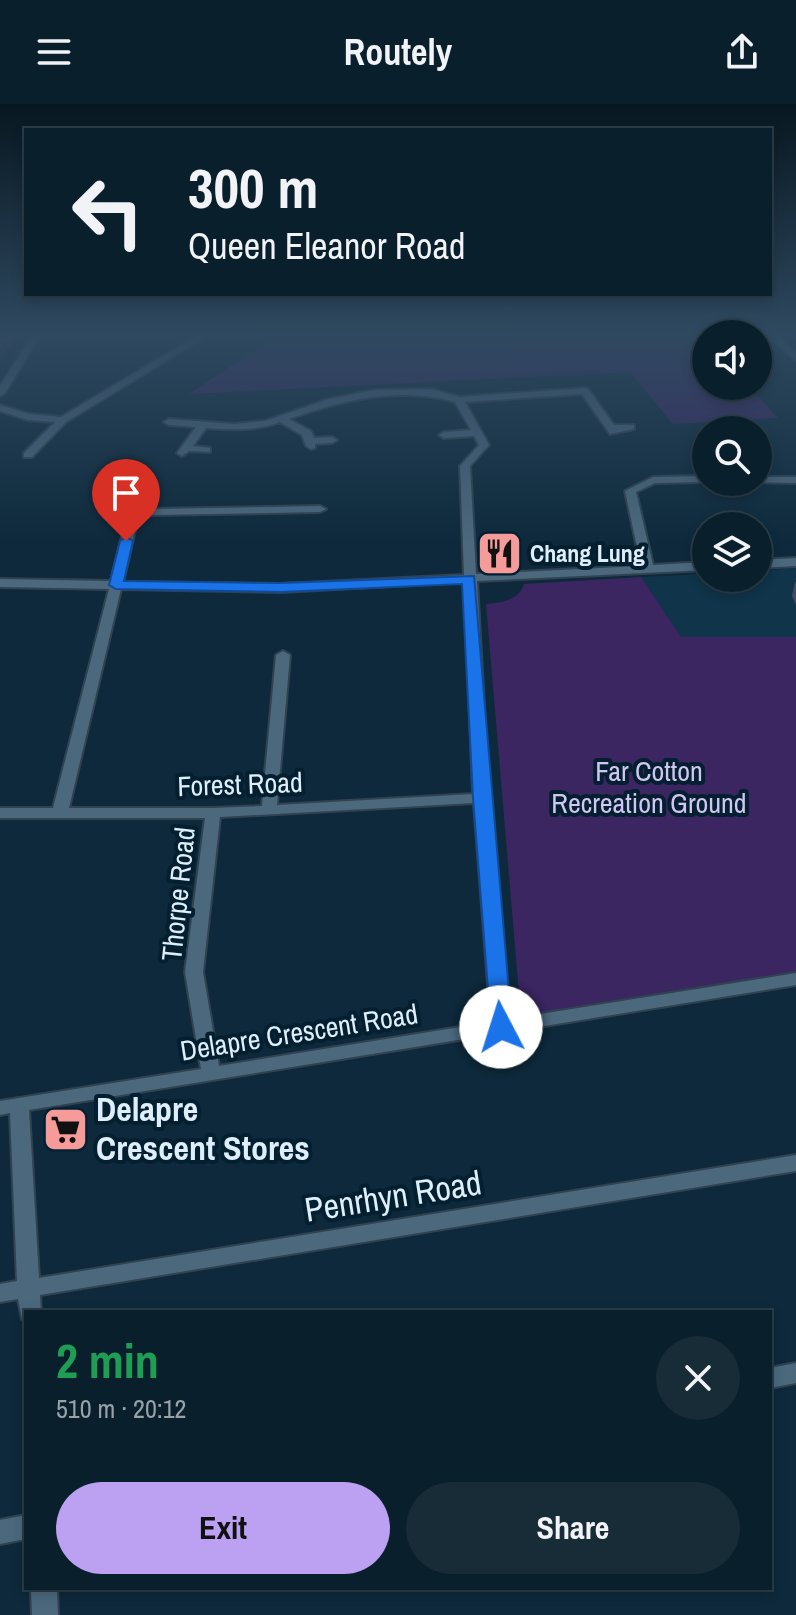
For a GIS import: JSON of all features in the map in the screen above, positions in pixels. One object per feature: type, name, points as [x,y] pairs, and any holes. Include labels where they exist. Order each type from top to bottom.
[{"type":"street","points":[[28,455],[63,420],[89,405]]},
{"type":"street","points":[[169,422],[248,426],[283,420],[318,405]]},
{"type":"street","points":[[462,405],[479,433],[484,449],[465,466],[481,798],[501,1027]]},
{"type":"street","points":[[594,405],[612,430],[631,427]]},
{"type":"street","points":[[0,408],[28,417],[63,420]]},
{"type":"street","points":[[283,420],[307,433],[310,443],[332,440]]},
{"type":"street","points":[[203,425],[184,451],[206,450]]},
{"type":"street","points":[[444,435],[479,433]]},
{"type":"street","points":[[648,569],[630,491],[653,480],[692,479]]},
{"type":"street","points":[[772,480],[796,480]]},
{"type":"street","points":[[60,812],[132,519],[149,512],[320,509]]},
{"type":"street","points":[[772,563],[796,562]]},
{"type":"street","points":[[0,583],[281,588],[692,567]]},
{"type":"street","points":[[269,810],[283,655]]},
{"type":"street","name":"Forest Road","points":[[0,813],[213,813],[481,798]]},
{"type":"street","name":"Thorpe Road","points":[[211,1074],[194,972],[213,813]]},
{"type":"street","name":"Delapre Crescent Road","points":[[10,1107],[796,979]]},
{"type":"street","points":[[10,1107],[30,1310]]},
{"type":"street","name":"Penrhyn Road","points":[[0,1293],[796,1163]]},
{"type":"street","points":[[772,1378],[796,1373]]},
{"type":"street","points":[[0,1532],[24,1527]]},
{"type":"street","points":[[44,1590],[45,1615]]},
{"type":"shaded area","points":[[796,568],[796,637],[681,637],[641,577],[692,575],[692,592],[772,592],[772,570]]},
{"type":"green space","points":[[657,405],[765,405],[778,418],[692,416],[692,423],[673,424]]},
{"type":"green space","name":"Far Cotton Recreation Ground","points":[[641,577],[681,637],[796,637],[796,973],[521,1017],[486,604],[514,597],[524,584]]},
{"type":"place","name":"Chang Lung","points":[[499,553]]},
{"type":"place","name":"Delapre Crescent Stores","points":[[65,1129]]},
{"type":"route","points":[[126,541],[116,585],[281,588],[469,579],[481,798],[501,1027]]}]
